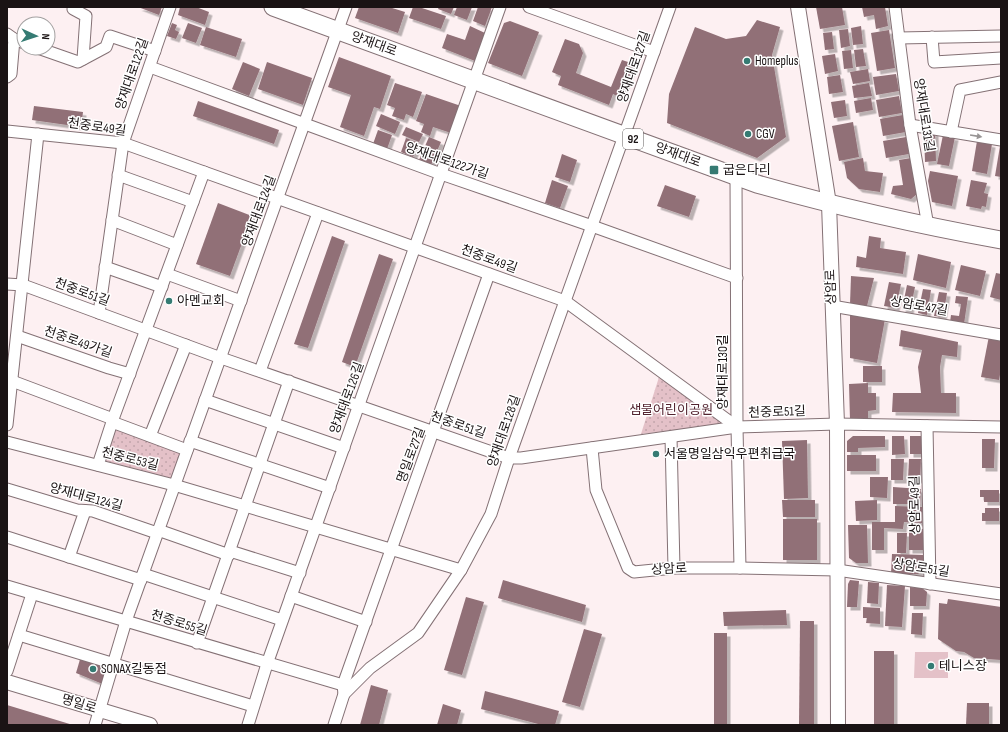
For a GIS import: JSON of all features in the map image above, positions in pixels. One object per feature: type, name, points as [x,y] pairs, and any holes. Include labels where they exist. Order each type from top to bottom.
[{"type":"main road","name":"양재대로","points":[[274,7],[736,176],[829,204],[928,226],[1001,240]]},
{"type":"street","points":[[74,7],[73,9],[86,16],[83,59]]},
{"type":"street","name":"양재대로122길","points":[[99,313],[123,143],[170,7]]},
{"type":"street","name":"양재대로124길","points":[[95,725],[126,621],[346,7]]},
{"type":"street","name":"양재대로126길","points":[[248,725],[282,620],[300,573],[500,7]]},
{"type":"street","points":[[529,7],[654,52]]},
{"type":"street","name":"양재대로127길","points":[[625,136],[670,7]]},
{"type":"street","name":"상암로","points":[[798,7],[829,204],[837,424],[838,725]]},
{"type":"street","name":"양재대로131길","points":[[895,7],[910,125],[928,226]]},
{"type":"street","points":[[56,54],[78,62],[106,47],[110,36],[155,51]]},
{"type":"street","points":[[899,38],[1001,36]]},
{"type":"street","points":[[932,37],[934,62],[1001,58]]},
{"type":"street","points":[[7,78],[11,74],[15,39]]},
{"type":"street","name":"양재대로122가길","points":[[150,67],[441,174],[737,278]]},
{"type":"street","points":[[951,132],[960,90],[1001,82]]},
{"type":"street","points":[[910,125],[1001,140],[1001,137]]},
{"type":"street","name":"천중로49길","points":[[7,131],[123,143],[565,301],[737,427]]},
{"type":"street","points":[[7,425],[38,134]]},
{"type":"street","name":"양재대로128길","points":[[344,689],[418,633],[461,570],[491,514],[509,458],[625,136]]},
{"type":"street","points":[[98,465],[112,420],[147,331],[204,172]]},
{"type":"street","points":[[118,175],[193,202]]},
{"type":"street","name":"양재대로130길","points":[[736,176],[737,427],[740,568]]},
{"type":"street","points":[[260,371],[318,213]]},
{"type":"street","points":[[112,220],[178,245]]},
{"type":"street","points":[[105,267],[162,287]]},
{"type":"street","points":[[167,274],[241,301]]},
{"type":"street","name":"명일로27길","points":[[334,725],[366,622],[489,274]]},
{"type":"street","name":"천중로51길","points":[[7,284],[23,285],[221,358],[509,458],[521,458],[737,427],[837,424]]},
{"type":"street","name":"상암로47길","points":[[832,306],[1001,335]]},
{"type":"street","name":"천중로49가길","points":[[17,336],[130,374]]},
{"type":"street","points":[[150,436],[186,345]]},
{"type":"street","points":[[197,643],[289,381]]},
{"type":"street","points":[[12,382],[150,436],[261,464],[330,488]]},
{"type":"street","points":[[205,400],[344,448]]},
{"type":"street","points":[[837,424],[1001,427]]},
{"type":"street","name":"상암로49길","points":[[928,426],[930,584]]},
{"type":"street","points":[[671,437],[674,568]]},
{"type":"street","name":"천중로53길","points":[[7,442],[174,485],[461,570]]},
{"type":"street","name":"상암로","points":[[592,448],[596,490],[628,568],[634,572],[674,568],[837,570]]},
{"type":"street","name":"양재대로124길","points":[[7,489],[85,511],[93,511],[158,532],[300,573]]},
{"type":"street","points":[[69,557],[85,511]]},
{"type":"street","points":[[7,537],[69,557],[214,597],[282,620]]},
{"type":"street","name":"상암로51길","points":[[837,570],[1001,594]]},
{"type":"street","name":"천중로55길","points":[[7,586],[267,664],[344,689]]},
{"type":"street","points":[[7,671],[32,594]]},
{"type":"street","points":[[291,596],[366,622]]},
{"type":"street","points":[[19,634],[253,706]]},
{"type":"street","name":"명일로","points":[[7,682],[150,725]]},
{"type":"green space","name":"샘물어린이공원","points":[[659,377],[725,424],[641,434]]},
{"type":"green space","points":[[116,427],[183,452],[171,478],[105,461]]},
{"type":"green space","name":"테니스장","points":[[915,652],[948,652],[948,678],[914,678]]},
{"type":"building","points":[[138,7],[162,7],[159,15]]},
{"type":"building","points":[[180,7],[196,7],[209,12],[205,25],[178,15]]},
{"type":"building","points":[[359,7],[389,7],[405,12],[398,33],[355,18]]},
{"type":"building","points":[[413,7],[419,7],[446,16],[441,29],[409,18]]},
{"type":"building","points":[[439,7],[454,7],[451,14],[438,9]]},
{"type":"building","points":[[457,7],[472,7],[467,20],[454,15]]},
{"type":"building","points":[[478,7],[492,7],[485,26],[473,21]]},
{"type":"building","points":[[816,7],[842,7],[845,25],[820,29]]},
{"type":"building","points":[[862,7],[885,7],[888,26],[876,29],[874,15],[864,17]]},
{"type":"building","points":[[757,20],[780,27],[772,55],[786,137],[757,158],[667,123],[669,94],[695,27],[726,39],[746,36]]},
{"type":"building","points":[[510,21],[539,32],[522,76],[488,63],[504,23]]},
{"type":"building","points":[[172,23],[177,25],[175,30],[179,32],[176,39],[167,36]]},
{"type":"building","points":[[188,23],[202,28],[196,43],[182,38]]},
{"type":"building","points":[[470,26],[485,33],[475,61],[442,48],[447,34],[465,40]]},
{"type":"building","points":[[861,26],[863,44],[853,45],[851,28]]},
{"type":"building","points":[[206,27],[242,39],[236,57],[200,45]]},
{"type":"building","points":[[848,29],[850,46],[841,48],[839,30]]},
{"type":"building","points":[[889,30],[895,68],[877,71],[871,33]]},
{"type":"building","points":[[832,32],[834,49],[825,50],[823,33]]},
{"type":"building","points":[[565,39],[579,44],[583,53],[576,73],[611,87],[622,60],[634,64],[621,98],[613,94],[609,105],[558,85],[561,76],[552,72]]},
{"type":"building","points":[[863,49],[866,66],[856,67],[854,50]]},
{"type":"building","points":[[851,50],[853,68],[844,69],[842,51]]},
{"type":"building","points":[[835,54],[838,71],[825,74],[822,56]]},
{"type":"building","points":[[339,57],[391,76],[380,109],[374,107],[364,136],[340,127],[351,95],[328,87]]},
{"type":"building","points":[[243,62],[260,69],[249,96],[232,89]]},
{"type":"building","points":[[267,62],[312,78],[303,105],[258,89]]},
{"type":"building","points":[[868,69],[870,81],[853,84],[850,72]]},
{"type":"building","points":[[896,74],[899,91],[876,95],[873,77]]},
{"type":"building","points":[[840,75],[843,92],[829,94],[827,77]]},
{"type":"building","points":[[395,83],[422,92],[413,117],[406,114],[404,120],[392,116],[395,108],[387,105]]},
{"type":"building","points":[[869,83],[872,96],[854,98],[852,86]]},
{"type":"building","points":[[426,94],[461,106],[451,133],[433,127],[430,136],[421,132],[424,124],[416,121]]},
{"type":"building","points":[[899,96],[902,113],[879,117],[876,100]]},
{"type":"building","points":[[871,98],[873,110],[856,113],[854,101]]},
{"type":"building","points":[[845,100],[847,116],[834,118],[831,102]]},
{"type":"building","points":[[198,101],[279,130],[274,144],[193,116]]},
{"type":"building","points":[[34,106],[83,112],[81,127],[32,120]]},
{"type":"building","points":[[381,114],[400,122],[395,134],[376,126]]},
{"type":"building","points":[[903,115],[906,132],[883,136],[880,119]]},
{"type":"building","points":[[853,122],[859,157],[839,161],[832,126]]},
{"type":"building","points":[[406,127],[423,134],[419,142],[402,135]]},
{"type":"building","points":[[378,130],[392,135],[387,149],[373,144]]},
{"type":"building","points":[[935,132],[936,161],[925,162],[924,133]]},
{"type":"building","points":[[943,135],[955,137],[949,166],[937,164]]},
{"type":"building","points":[[429,137],[441,142],[431,165],[419,160]]},
{"type":"building","points":[[906,137],[909,154],[886,158],[883,141]]},
{"type":"building","points":[[406,138],[419,143],[413,157],[401,152]]},
{"type":"building","points":[[977,141],[992,144],[987,174],[972,171]]},
{"type":"building","points":[[1001,146],[1001,177],[995,176]]},
{"type":"building","points":[[562,154],[577,160],[570,182],[555,177]]},
{"type":"building","points":[[863,158],[865,171],[883,173],[880,192],[859,189],[847,178],[844,162]]},
{"type":"building","points":[[911,158],[917,194],[911,199],[891,194],[893,186],[903,185],[899,160]]},
{"type":"building","points":[[930,171],[958,176],[952,206],[932,202],[928,181]]},
{"type":"building","points":[[552,180],[568,186],[560,208],[545,203]]},
{"type":"building","points":[[971,180],[987,183],[984,193],[988,194],[986,207],[982,206],[981,209],[966,206]]},
{"type":"building","points":[[665,185],[696,196],[689,217],[657,206]]},
{"type":"building","points":[[218,203],[252,216],[230,276],[196,264]]},
{"type":"building","points":[[332,236],[345,241],[308,348],[294,344]]},
{"type":"building","points":[[869,236],[881,238],[880,248],[906,252],[903,274],[856,267],[857,256],[866,258]]},
{"type":"building","points":[[379,254],[393,259],[355,367],[342,362]]},
{"type":"building","points":[[918,254],[951,262],[946,288],[913,280]]},
{"type":"building","points":[[961,265],[986,271],[980,296],[955,290]]},
{"type":"building","points":[[996,273],[1001,274],[1001,300],[990,297]]},
{"type":"building","points":[[851,276],[874,278],[867,306],[850,304]]},
{"type":"building","points":[[889,282],[901,284],[896,308],[884,306]]},
{"type":"building","points":[[907,285],[915,287],[910,311],[902,309]]},
{"type":"building","points":[[923,289],[931,290],[927,315],[918,313]]},
{"type":"building","points":[[939,292],[947,293],[943,317],[934,316]]},
{"type":"building","points":[[956,296],[968,297],[964,324],[950,322],[951,315],[959,316],[961,304],[955,303]]},
{"type":"building","points":[[850,314],[885,319],[877,363],[850,358]]},
{"type":"building","points":[[901,330],[958,342],[957,357],[942,355],[940,367],[941,393],[956,393],[956,413],[892,412],[893,393],[921,393],[918,367],[922,350],[899,346]]},
{"type":"building","points":[[989,336],[1001,339],[1001,369],[999,380],[981,377]]},
{"type":"building","points":[[863,366],[882,366],[882,382],[863,382]]},
{"type":"building","points":[[868,383],[868,393],[876,393],[876,410],[868,411],[868,419],[850,420],[849,384]]},
{"type":"building","points":[[853,436],[885,436],[885,447],[858,448],[858,452],[847,452],[847,441]]},
{"type":"building","points":[[892,436],[904,436],[905,454],[892,455]]},
{"type":"building","points":[[910,436],[924,436],[924,454],[910,454]]},
{"type":"building","points":[[982,439],[995,439],[994,468],[982,468]]},
{"type":"building","points":[[807,440],[808,498],[784,499],[782,441]]},
{"type":"building","points":[[847,455],[876,455],[876,471],[847,471]]},
{"type":"building","points":[[891,459],[904,459],[903,480],[891,480]]},
{"type":"building","points":[[909,459],[921,459],[920,480],[908,479]]},
{"type":"building","points":[[870,477],[888,477],[887,498],[870,497]]},
{"type":"building","points":[[893,487],[921,489],[920,504],[893,504]]},
{"type":"building","points":[[980,490],[999,490],[999,502],[984,502],[984,497],[980,497]]},
{"type":"building","points":[[782,500],[815,500],[815,517],[783,517]]},
{"type":"building","points":[[877,500],[877,520],[856,521],[855,501]]},
{"type":"building","points":[[895,506],[922,507],[922,523],[904,522],[903,529],[884,528],[884,550],[872,550],[872,522],[895,522]]},
{"type":"building","points":[[985,508],[999,508],[999,521],[982,521],[982,513],[985,513]]},
{"type":"building","points":[[783,519],[817,519],[817,560],[783,560]]},
{"type":"building","points":[[848,525],[867,525],[868,563],[856,563],[849,558]]},
{"type":"building","points":[[909,529],[924,529],[924,550],[909,550]]},
{"type":"building","points":[[897,533],[907,533],[906,553],[897,553]]},
{"type":"building","points":[[892,554],[924,555],[923,570],[918,574],[891,574]]},
{"type":"building","points":[[503,580],[586,605],[582,622],[498,598]]},
{"type":"building","points":[[850,580],[859,581],[857,607],[847,607],[848,584]]},
{"type":"building","points":[[868,582],[879,583],[878,604],[867,603]]},
{"type":"building","points":[[887,585],[905,586],[902,627],[885,626]]},
{"type":"building","points":[[910,587],[922,588],[927,592],[926,606],[910,606]]},
{"type":"building","points":[[466,597],[484,602],[462,675],[444,670]]},
{"type":"building","points":[[948,599],[1001,607],[1001,660],[974,658],[964,652],[956,651],[938,639],[939,603],[947,604]]},
{"type":"building","points":[[863,607],[880,608],[880,624],[866,623],[867,618],[863,618]]},
{"type":"building","points":[[786,610],[787,625],[724,626],[723,612]]},
{"type":"building","points":[[912,613],[923,613],[922,635],[911,634]]},
{"type":"building","points":[[800,621],[814,621],[814,725],[799,725]]},
{"type":"building","points":[[584,629],[602,634],[580,707],[562,702]]},
{"type":"building","points":[[714,633],[727,633],[727,725],[714,725]]},
{"type":"building","points":[[874,651],[894,651],[894,725],[874,725]]},
{"type":"building","name":"SONAX길동점","points":[[81,656],[111,666],[105,685],[76,673]]},
{"type":"building","points":[[371,685],[388,690],[379,725],[360,725]]},
{"type":"building","points":[[485,691],[559,711],[555,725],[542,725],[481,709]]},
{"type":"building","points":[[967,703],[989,703],[989,725],[966,725]]},
{"type":"building","points":[[443,704],[461,710],[457,725],[437,725]]},
{"type":"building","points":[[7,705],[73,725],[7,724]]},
{"type":"place","name":"Homeplus","points":[[747,61]]},
{"type":"place","name":"CGV","points":[[748,134]]},
{"type":"place","name":"굽은다리","points":[[714,170]]},
{"type":"place","name":"아멘교회","points":[[169,301]]},
{"type":"place","name":"서울명일삼익우편취급국","points":[[656,454]]},
{"type":"place","name":"테니스장","points":[[931,666]]},
{"type":"place","name":"SONAX길동점","points":[[93,669]]}]
